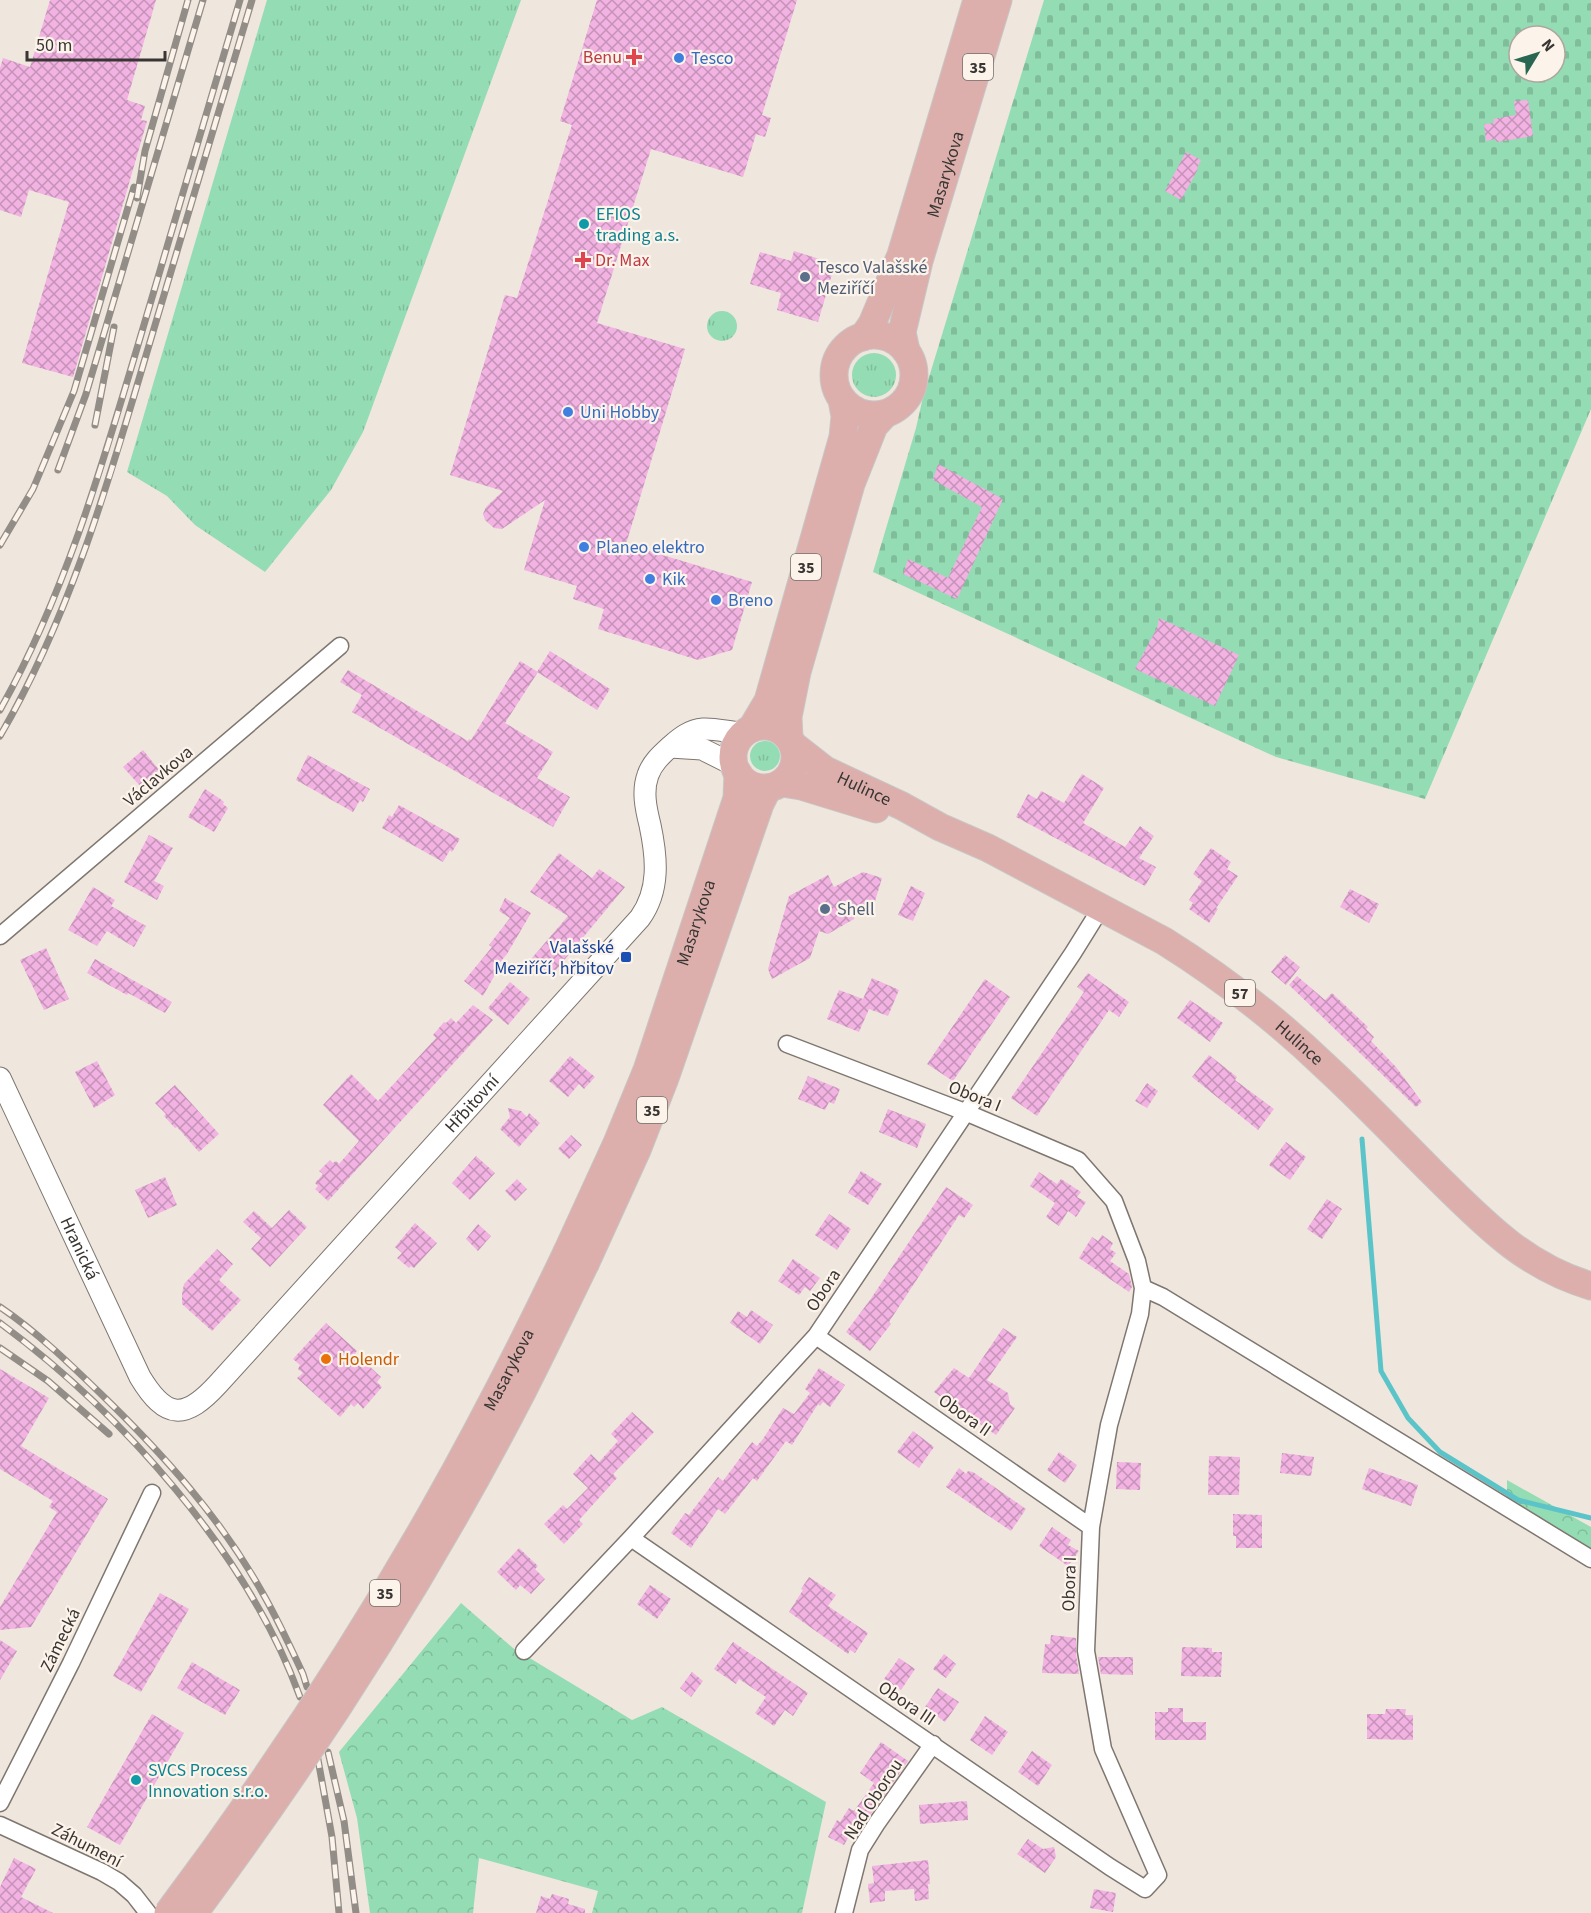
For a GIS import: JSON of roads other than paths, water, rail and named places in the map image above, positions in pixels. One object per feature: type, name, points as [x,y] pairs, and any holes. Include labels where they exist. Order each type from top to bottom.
[{"type":"main road","name":"Masarykova","points":[[748,731],[768,701],[843,437],[845,416],[842,400],[835,386],[836,363],[849,344],[863,337],[873,324],[901,255],[977,0]]},
{"type":"main road","name":"Masarykova","points":[[791,742],[788,717],[797,672],[851,484],[874,426],[885,414],[905,402],[912,388],[913,364],[906,351],[902,332],[920,261],[998,0]]},
{"type":"main road","points":[[863,337],[871,335],[887,337],[906,351]]},
{"type":"main road","points":[[842,400],[862,414],[885,414]]},
{"type":"main road","points":[[748,731],[759,726],[776,728],[791,742]]},
{"type":"main road","name":"35","points":[[736,769],[734,748],[748,731]]},
{"type":"main road","name":"35","points":[[775,785],[789,775],[794,766],[795,755],[791,742]]},
{"type":"main road","name":"Hulince","points":[[791,742],[825,770],[988,848],[1173,947],[1248,998],[1327,1068],[1489,1228],[1546,1269],[1591,1286]]},
{"type":"main road","name":"Masarykova","points":[[194,1913],[297,1769],[386,1631],[451,1521],[521,1393],[577,1257],[617,1143],[647,1070],[737,798],[736,769]]},
{"type":"main road","points":[[736,769],[751,785],[775,785]]},
{"type":"main road","name":"Masarykova","points":[[168,1913],[279,1758],[369,1620],[637,1150],[760,804],[775,785]]},
{"type":"main road","name":"Hulince","points":[[775,785],[801,786],[940,827]]},
{"type":"street","name":"Václavkova","points":[[0,936],[340,646]]},
{"type":"street","name":"Hřbitovní","points":[[171,1409],[186,1409],[206,1396],[640,918],[651,899],[656,876],[654,844],[647,813],[646,785],[654,764],[670,747],[686,735],[702,729],[748,731]]},
{"type":"street","points":[[670,747],[702,748],[718,755],[736,769]]},
{"type":"street","name":"Obora","points":[[524,1651],[816,1336],[1101,908]]},
{"type":"street","name":"Obora I","points":[[787,1044],[965,1112],[1078,1160],[1114,1201],[1137,1260],[1143,1288],[1140,1314],[1109,1425],[1091,1527],[1086,1651],[1103,1749],[1158,1875]]},
{"type":"street","name":"Hranická","points":[[0,1078],[140,1377],[152,1396],[164,1407],[171,1409]]},
{"type":"street","points":[[1143,1288],[1163,1297],[1591,1559]]},
{"type":"street","name":"Obora II","points":[[816,1336],[1091,1527]]},
{"type":"street","name":"Zámecká","points":[[0,1803],[71,1663],[152,1493]]},
{"type":"street","name":"Obora III","points":[[631,1538],[1145,1889],[1158,1875]]},
{"type":"street","name":"Nad Oborou","points":[[844,1913],[860,1850],[877,1822],[933,1744]]},
{"type":"street","name":"Záhumení","points":[[0,1825],[119,1882],[134,1895],[148,1913]]},
{"type":"waterway","points":[[1362,1139],[1381,1371],[1408,1418],[1440,1452],[1518,1500],[1591,1518]]},
{"type":"railway","points":[[137,198],[145,151],[188,0]]},
{"type":"railway","points":[[58,470],[86,394],[203,0]]},
{"type":"railway","points":[[0,710],[43,622],[95,485],[240,0]]},
{"type":"railway","points":[[0,736],[47,644],[67,597],[102,500],[252,0]]},
{"type":"railway","points":[[0,545],[33,489],[74,391],[134,187]]},
{"type":"railway","points":[[95,425],[114,327]]},
{"type":"railway","points":[[0,1307],[40,1337],[77,1371],[124,1416],[189,1487],[246,1564],[278,1622],[307,1687]]},
{"type":"railway","points":[[0,1323],[46,1359],[91,1399],[135,1443],[176,1490],[214,1540],[248,1591],[277,1644],[300,1697]]},
{"type":"railway","points":[[0,1348],[48,1381],[109,1434]]},
{"type":"railway","points":[[328,1752],[344,1821],[356,1913]]},
{"type":"railway","points":[[317,1754],[332,1837],[339,1913]]},
{"type":"place","name":"Benu","points":[[634,57]]},
{"type":"place","name":"Tesco","points":[[679,58]]},
{"type":"place","name":"EFIOS trading a.s.","points":[[584,224]]},
{"type":"place","name":"Dr. Max","points":[[583,260]]},
{"type":"place","name":"Tesco Valašské Meziříčí","points":[[805,277]]},
{"type":"place","name":"Uni Hobby","points":[[568,412]]},
{"type":"place","name":"Planeo elektro","points":[[584,547]]},
{"type":"place","name":"Kik","points":[[650,579]]},
{"type":"place","name":"Breno","points":[[716,600]]},
{"type":"place","name":"Shell","points":[[825,909]]},
{"type":"place","name":"Valašské Meziříčí, hřbitov","points":[[626,957]]},
{"type":"place","name":"Holendr","points":[[326,1359]]},
{"type":"place","name":"SVCS Process Innovation s.r.o.","points":[[136,1780]]}]
